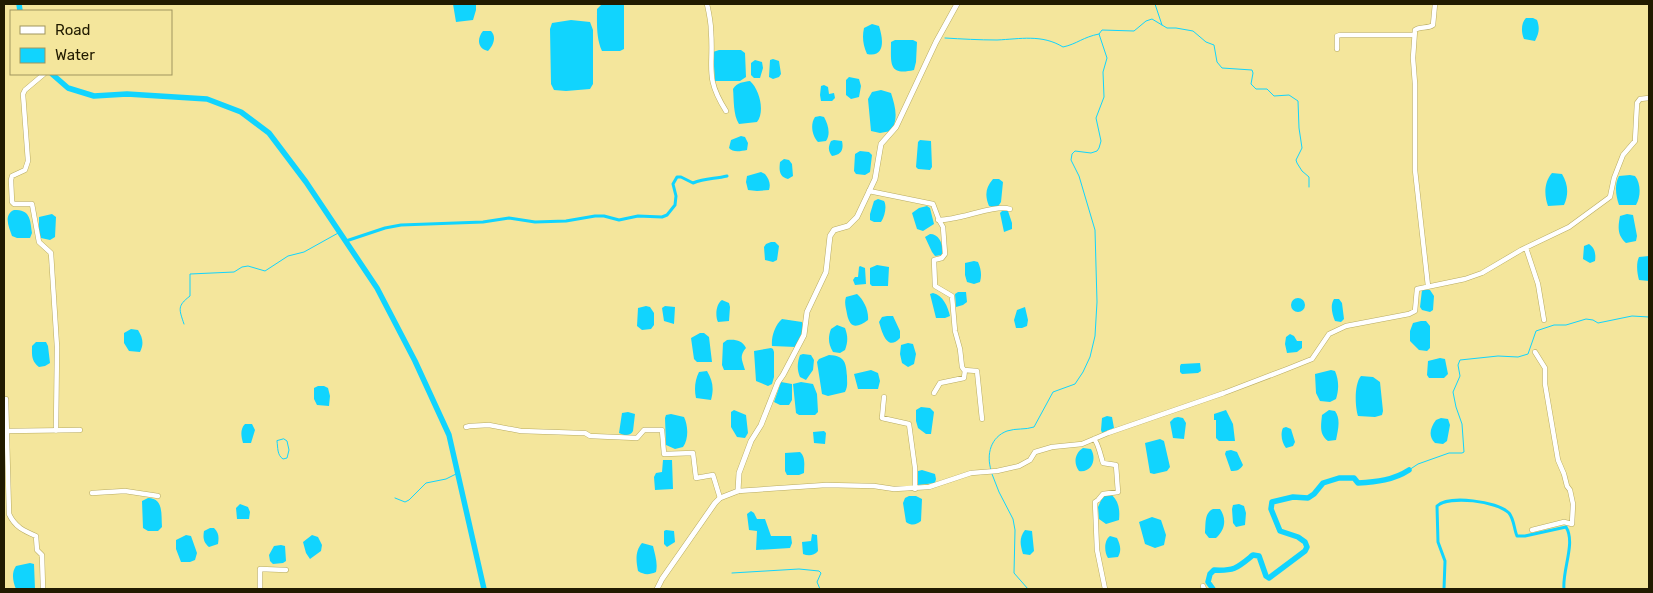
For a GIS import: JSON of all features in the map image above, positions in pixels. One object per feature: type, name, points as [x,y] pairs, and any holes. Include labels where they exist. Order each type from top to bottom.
[{"type":"main road","points":[[657,589],[662,579],[720,498],[738,491],[739,473],[751,441],[761,425],[771,402],[774,389],[804,334],[807,312],[826,272],[830,236],[834,230],[853,223],[875,179],[881,144],[896,127],[936,42],[957,4]]},
{"type":"street","points":[[708,4],[711,32],[710,70],[712,85],[726,111]]},
{"type":"street","points":[[1428,286],[1415,170],[1415,84],[1413,58],[1415,30],[1433,25],[1435,4]]},
{"type":"street","points":[[1337,49],[1337,36],[1340,35],[1414,35]]},
{"type":"street","points":[[42,75],[23,94],[28,161],[25,170],[12,176],[11,180],[12,202],[14,204],[32,204],[39,242],[51,253],[57,347],[56,431]]},
{"type":"street","points":[[738,491],[826,485],[874,486],[894,489],[928,488],[970,472],[997,471],[1019,466],[1030,460],[1035,452],[1052,447],[1082,444],[1108,432],[1224,393],[1312,359],[1329,334],[1346,326],[1410,314],[1416,311],[1417,289],[1465,279],[1482,273],[1526,248],[1569,227],[1610,197],[1614,178],[1623,155],[1636,141],[1637,103],[1640,99],[1649,98]]},
{"type":"street","points":[[869,191],[930,206],[943,227],[946,254],[942,258],[934,260],[935,286],[952,296],[955,332],[960,349],[962,367],[965,370],[964,378],[940,383],[934,393]]},
{"type":"street","points":[[939,220],[954,219],[990,210],[1010,209]]},
{"type":"street","points":[[1526,248],[1538,284],[1544,320]]},
{"type":"street","points":[[1532,530],[1564,522],[1572,524],[1570,490],[1558,460],[1545,384],[1545,368],[1535,352]]},
{"type":"street","points":[[965,370],[976,371],[982,419]]},
{"type":"street","points":[[884,397],[882,418],[909,424],[915,468],[915,489]]},
{"type":"street","points":[[6,400],[5,441],[9,514],[12,522],[19,528],[36,536],[37,550],[42,555],[43,589]]},
{"type":"street","points":[[466,427],[489,425],[521,431],[580,432],[590,436],[627,438],[637,438],[644,430],[662,430],[664,454],[693,453],[696,478],[713,475],[720,498]]},
{"type":"street","points":[[6,431],[80,430]]},
{"type":"street","points":[[1094,439],[1098,442],[1103,463],[1116,464],[1118,483],[1118,492],[1103,494],[1095,502],[1097,550],[1105,589]]},
{"type":"street","points":[[92,493],[125,491],[158,496]]},
{"type":"street","points":[[260,589],[260,569],[286,570]]},
{"type":"water","points":[[453,4],[476,4],[473,20],[456,22]]},
{"type":"water","points":[[602,4],[624,5],[624,49],[620,51],[602,51],[600,46],[597,30],[597,9]]},
{"type":"water","points":[[1526,18],[1537,20],[1539,30],[1535,41],[1524,39],[1522,28]]},
{"type":"water","points":[[571,20],[590,22],[593,30],[593,84],[590,89],[554,90],[551,84],[550,29],[552,23]]},
{"type":"water","points":[[872,24],[879,26],[882,46],[877,53],[867,54],[863,38],[864,28]]},
{"type":"water","points":[[483,31],[491,31],[494,36],[493,44],[488,51],[484,50],[479,43]]},
{"type":"water","points":[[895,40],[913,40],[917,42],[914,70],[899,71],[893,66],[891,62],[891,42]]},
{"type":"water","points":[[719,50],[741,50],[745,53],[746,77],[740,81],[715,81],[713,52]]},
{"type":"water","points":[[755,60],[762,62],[763,68],[760,78],[754,78],[751,75],[751,63]]},
{"type":"water","points":[[770,60],[779,61],[781,74],[773,79],[769,77]]},
{"type":"water","points":[[849,77],[859,79],[861,86],[859,97],[851,99],[846,95],[846,80]]},
{"type":"water","points":[[750,81],[759,95],[761,113],[757,122],[739,124],[735,112],[733,89],[743,82]]},
{"type":"water","points":[[821,86],[828,87],[829,94],[834,93],[835,98],[832,101],[821,101]]},
{"type":"water","points":[[881,90],[891,93],[896,117],[891,131],[880,133],[871,131],[868,99],[872,92]]},
{"type":"water","points":[[815,117],[824,117],[829,132],[826,141],[818,142],[814,137],[812,126]]},
{"type":"water","points":[[741,136],[745,137],[748,143],[747,150],[731,150],[729,148],[731,140]]},
{"type":"water","points":[[920,140],[931,141],[932,167],[930,170],[918,169],[916,167],[918,142]]},
{"type":"water","points":[[831,141],[842,141],[843,147],[840,153],[832,156],[829,147]]},
{"type":"water","points":[[860,151],[869,152],[872,155],[870,172],[865,175],[856,174],[854,171],[855,154]]},
{"type":"water","points":[[784,159],[789,160],[792,164],[793,176],[788,179],[781,175],[780,170],[780,162]]},
{"type":"water","points":[[761,172],[769,180],[769,190],[748,190],[747,176]]},
{"type":"water","points":[[1552,173],[1562,174],[1566,182],[1567,193],[1564,205],[1548,206],[1546,197],[1547,180]]},
{"type":"water","points":[[1619,176],[1635,176],[1638,182],[1640,190],[1638,202],[1636,205],[1619,205],[1616,190],[1617,179]]},
{"type":"water","points":[[993,179],[999,179],[1003,182],[1001,202],[997,208],[989,206],[986,192]]},
{"type":"water","points":[[878,199],[884,201],[884,217],[881,222],[874,222],[870,220],[870,214],[874,201]]},
{"type":"water","points":[[927,206],[930,208],[934,224],[923,231],[917,229],[912,213],[919,208]]},
{"type":"water","points":[[14,210],[23,211],[28,216],[32,233],[30,238],[12,236],[8,225],[8,218]]},
{"type":"water","points":[[1008,211],[1012,223],[1012,229],[1004,232],[1000,213]]},
{"type":"water","points":[[52,214],[56,217],[55,237],[50,240],[41,238],[39,233],[39,217]]},
{"type":"water","points":[[1633,215],[1637,236],[1636,241],[1626,243],[1621,237],[1619,227],[1620,216]]},
{"type":"water","points":[[930,234],[936,236],[941,241],[942,255],[935,256],[932,252],[925,237]]},
{"type":"water","points":[[771,242],[775,242],[779,246],[777,260],[773,262],[765,260],[764,247]]},
{"type":"water","points":[[1589,244],[1594,249],[1595,256],[1595,261],[1590,263],[1583,259],[1584,246]]},
{"type":"water","points":[[1649,256],[1649,281],[1639,280],[1637,262],[1639,257]]},
{"type":"water","points":[[978,262],[981,274],[980,282],[974,284],[967,282],[965,263]]},
{"type":"water","points":[[877,265],[889,267],[888,286],[872,286],[870,284],[870,268]]},
{"type":"water","points":[[860,266],[865,268],[866,284],[855,285],[853,280],[855,277],[858,277]]},
{"type":"water","points":[[1422,290],[1430,290],[1434,296],[1433,310],[1430,312],[1422,310],[1420,307]]},
{"type":"water","points":[[966,292],[967,302],[956,307],[955,294]]},
{"type":"water","points":[[933,293],[940,296],[950,316],[936,318],[930,294]]},
{"type":"water","points":[[857,294],[866,306],[868,320],[855,326],[848,319],[845,301],[846,297]]},
{"type":"water","points":[[1295,298],[1301,298],[1305,305],[1301,312],[1295,312],[1291,308],[1291,302]]},
{"type":"water","points":[[1334,299],[1339,299],[1342,303],[1344,319],[1341,322],[1335,321],[1333,315]]},
{"type":"water","points":[[722,300],[729,303],[729,321],[718,322],[718,304]]},
{"type":"water","points":[[665,306],[675,307],[674,324],[664,321],[662,308]]},
{"type":"water","points":[[650,307],[654,313],[654,325],[651,329],[642,330],[637,326],[638,308]]},
{"type":"water","points":[[1025,307],[1028,320],[1027,326],[1016,328],[1014,320],[1017,310]]},
{"type":"water","points":[[893,316],[900,331],[900,338],[892,343],[886,339],[879,322],[882,317]]},
{"type":"water","points":[[782,319],[802,322],[804,329],[796,347],[772,346],[774,331]]},
{"type":"water","points":[[1426,321],[1430,326],[1430,348],[1427,351],[1419,350],[1410,341],[1410,331],[1413,323]]},
{"type":"water","points":[[837,325],[845,328],[847,336],[845,350],[840,353],[833,352],[829,340],[831,329]]},
{"type":"water","points":[[131,329],[138,330],[141,336],[142,346],[140,352],[129,351],[124,343],[124,333]]},
{"type":"water","points":[[704,333],[709,337],[712,362],[697,362],[694,359],[691,338]]},
{"type":"water","points":[[1290,334],[1297,341],[1302,341],[1302,348],[1297,352],[1287,353],[1286,337]]},
{"type":"water","points":[[727,340],[738,341],[746,348],[742,356],[745,370],[724,370],[722,365],[723,343]]},
{"type":"water","points":[[36,342],[46,342],[48,346],[50,363],[45,366],[39,367],[33,360],[32,346]]},
{"type":"water","points":[[913,344],[916,354],[914,364],[908,367],[902,363],[900,354],[901,345]]},
{"type":"water","points":[[771,348],[774,352],[774,377],[772,384],[768,386],[756,381],[754,351]]},
{"type":"water","points":[[800,355],[811,355],[814,360],[813,370],[806,380],[800,377],[798,369]]},
{"type":"water","points":[[829,355],[841,358],[844,361],[847,388],[845,392],[828,396],[822,394],[817,362],[819,359]]},
{"type":"water","points":[[1440,358],[1445,359],[1448,374],[1444,378],[1429,378],[1427,375],[1428,361]]},
{"type":"water","points":[[1200,363],[1201,371],[1198,373],[1182,374],[1180,372],[1181,364]]},
{"type":"water","points":[[871,370],[878,373],[880,381],[878,389],[858,389],[854,374]]},
{"type":"water","points":[[1331,370],[1335,371],[1337,378],[1338,389],[1336,399],[1330,402],[1320,401],[1316,393],[1315,374]]},
{"type":"water","points":[[707,371],[712,385],[711,400],[696,398],[695,395],[699,372]]},
{"type":"water","points":[[1361,376],[1373,377],[1380,382],[1382,415],[1375,417],[1358,416],[1356,390]]},
{"type":"water","points":[[781,382],[792,384],[792,400],[789,405],[780,405],[774,402]]},
{"type":"water","points":[[801,382],[813,384],[817,394],[818,412],[815,415],[799,415],[796,413],[793,384]]},
{"type":"water","points":[[318,386],[328,388],[330,396],[329,406],[317,405],[314,399],[314,388]]},
{"type":"water","points":[[921,407],[930,408],[934,412],[931,434],[926,434],[918,428],[916,410]]},
{"type":"water","points":[[734,410],[746,415],[748,433],[745,438],[737,437],[731,427],[731,412]]},
{"type":"water","points":[[1226,410],[1233,424],[1235,441],[1219,441],[1216,438],[1214,414]]},
{"type":"water","points":[[1329,410],[1335,411],[1337,414],[1338,425],[1336,440],[1328,441],[1323,436],[1321,426],[1322,415]]},
{"type":"water","points":[[622,413],[635,414],[633,431],[629,435],[623,435],[619,433]]},
{"type":"water","points":[[671,414],[684,417],[687,428],[685,444],[683,447],[675,449],[666,445],[665,418],[666,415]]},
{"type":"water","points":[[1112,417],[1114,428],[1102,433],[1102,418]]},
{"type":"water","points":[[1178,417],[1183,418],[1186,423],[1184,439],[1173,438],[1170,422]]},
{"type":"water","points":[[1441,418],[1448,419],[1450,425],[1447,441],[1443,444],[1435,443],[1431,435],[1434,423]]},
{"type":"water","points":[[245,424],[252,424],[255,430],[251,443],[243,443],[241,433]]},
{"type":"water","points":[[1286,427],[1291,429],[1295,442],[1293,446],[1286,448],[1282,430]]},
{"type":"water","points":[[824,431],[826,433],[825,444],[814,443],[813,432]]},
{"type":"water","points":[[1160,439],[1164,441],[1170,467],[1167,471],[1154,474],[1150,473],[1145,443]]},
{"type":"water","points":[[1083,448],[1091,449],[1093,461],[1090,468],[1079,471],[1076,465],[1076,458]]},
{"type":"water","points":[[1226,451],[1237,452],[1243,465],[1237,470],[1231,471],[1225,454]]},
{"type":"water","points":[[800,452],[804,459],[804,473],[787,475],[785,471],[785,453]]},
{"type":"water","points":[[663,460],[672,460],[673,489],[655,490],[654,477],[656,473],[662,472]]},
{"type":"water","points":[[922,470],[935,474],[935,483],[918,485],[918,471]]},
{"type":"water","points":[[1112,495],[1118,506],[1119,520],[1106,524],[1099,519],[1098,507],[1103,496]]},
{"type":"water","points":[[916,496],[922,499],[921,521],[914,524],[906,522],[903,503],[905,498]]},
{"type":"water","points":[[148,498],[157,501],[161,508],[162,527],[158,531],[148,531],[143,528],[142,501]]},
{"type":"water","points":[[240,504],[248,507],[250,512],[249,519],[237,519],[236,508]]},
{"type":"water","points":[[1239,504],[1244,506],[1246,513],[1245,525],[1236,527],[1233,523],[1232,509],[1233,505]]},
{"type":"water","points":[[1213,509],[1220,509],[1224,517],[1224,524],[1216,538],[1209,538],[1205,533],[1206,519],[1208,513]]},
{"type":"water","points":[[751,511],[757,519],[765,519],[771,536],[791,536],[792,543],[790,548],[756,550],[757,531],[749,530],[747,514]]},
{"type":"water","points":[[1152,517],[1161,520],[1166,535],[1164,545],[1155,548],[1145,544],[1139,522]]},
{"type":"water","points":[[214,528],[218,533],[218,544],[209,547],[205,541],[204,531]]},
{"type":"water","points":[[1025,530],[1032,531],[1034,551],[1030,555],[1023,554],[1021,547],[1021,538]]},
{"type":"water","points":[[664,531],[674,531],[675,542],[667,547],[664,544]]},
{"type":"water","points":[[812,534],[817,535],[818,551],[811,555],[803,554],[802,542],[811,541]]},
{"type":"water","points":[[186,535],[191,536],[197,553],[195,560],[181,562],[176,549],[176,540]]},
{"type":"water","points":[[312,535],[318,537],[322,545],[321,551],[310,559],[303,542]]},
{"type":"water","points":[[1110,536],[1117,538],[1119,543],[1118,557],[1108,558],[1105,549]]},
{"type":"water","points":[[642,543],[653,546],[656,572],[651,574],[638,571],[638,549]]},
{"type":"water","points":[[274,546],[285,546],[286,561],[273,564],[270,561],[269,555]]},
{"type":"water","points":[[34,564],[35,589],[16,589],[13,578],[14,569],[16,566]]},
{"type":"waterway","points":[[19,4],[20,10]]},
{"type":"waterway","points":[[1155,4],[1162,25]]},
{"type":"waterway","points":[[991,470],[990,452],[997,437],[1007,431],[1034,427],[1053,392],[1075,384],[1090,357],[1095,336],[1097,302],[1095,230],[1079,176],[1071,160],[1072,154],[1075,151],[1091,153],[1097,151],[1101,141],[1096,118],[1104,97],[1103,72],[1107,58],[1099,34],[1102,30],[1134,31],[1146,21],[1152,19],[1167,28],[1193,31],[1206,42],[1214,45],[1217,62],[1222,68],[1252,70],[1251,84],[1256,89],[1267,89],[1274,96],[1289,95],[1298,101],[1302,148],[1296,160],[1302,171],[1309,177],[1309,187]]},
{"type":"waterway","points":[[945,38],[990,40],[1039,39],[1047,40],[1063,47],[1099,34]]},
{"type":"waterway","points":[[53,75],[68,88],[94,96],[127,94],[207,99],[241,112],[269,133],[306,182],[377,288],[415,361],[449,435],[484,589]]},
{"type":"waterway","points":[[346,241],[385,228],[401,225],[483,222],[509,218],[535,222],[566,221],[595,216],[619,220],[638,216],[662,217],[667,215],[675,205],[676,196],[673,184],[677,177],[693,183],[727,176]]},
{"type":"waterway","points":[[184,324],[180,308],[183,302],[190,296],[190,274],[234,272],[248,266],[265,271],[288,256],[304,252],[340,232]]},
{"type":"waterway","points":[[1409,470],[1418,464],[1449,453],[1464,452],[1462,424],[1453,392],[1460,376],[1458,365],[1460,360],[1498,356],[1518,357],[1528,354],[1536,331],[1554,325],[1566,325],[1586,319],[1598,323],[1632,316],[1649,317]]},
{"type":"waterway","points":[[284,439],[287,441],[289,450],[287,458],[283,459],[279,453],[277,441],[284,439]]},
{"type":"waterway","points":[[1213,589],[1208,582],[1210,574],[1214,570],[1235,568],[1253,555],[1259,556],[1266,576],[1269,578],[1305,551],[1307,547],[1305,542],[1298,537],[1280,531],[1271,509],[1272,502],[1293,497],[1308,498],[1323,483],[1339,478],[1354,478],[1358,483],[1371,482],[1385,480],[1409,470]]},
{"type":"waterway","points":[[395,498],[405,502],[426,483],[446,479],[458,473]]},
{"type":"waterway","points":[[992,474],[1013,519],[1015,530],[1014,573],[1028,589]]},
{"type":"waterway","points":[[1444,589],[1445,561],[1438,542],[1437,506],[1443,503],[1462,500],[1494,505],[1503,509],[1511,515],[1517,536],[1566,527],[1570,541],[1564,589]]},
{"type":"waterway","points":[[732,573],[799,569],[819,571],[821,573],[817,582],[820,589]]}]
